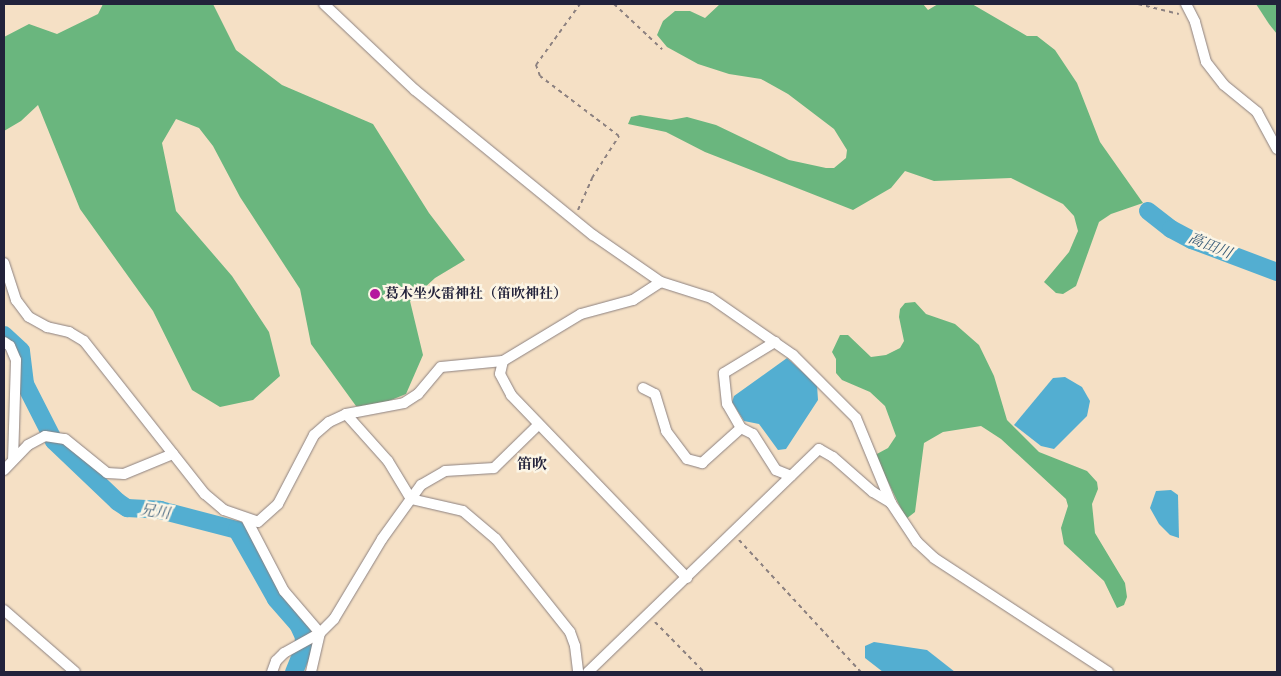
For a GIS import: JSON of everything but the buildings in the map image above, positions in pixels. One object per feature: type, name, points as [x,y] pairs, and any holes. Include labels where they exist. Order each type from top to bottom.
[{"type":"street","points":[[324,4],[399,77],[574,219],[661,282],[710,298],[775,342],[810,370],[856,418],[891,504],[917,542],[934,558],[1108,672]]},
{"type":"street","points":[[1186,4],[1195,22],[1206,62],[1224,85],[1257,112],[1277,149]]},
{"type":"street","points":[[4,264],[22,310],[38,323],[69,332],[84,341],[215,504],[247,520],[258,522],[272,512],[295,475],[314,435],[329,422],[346,414],[404,403],[418,394],[434,373],[450,364],[503,361],[575,317],[633,300],[661,282]]},
{"type":"street","points":[[4,342],[10,346],[16,360],[12,460]]},
{"type":"street","points":[[775,342],[724,373],[727,404],[741,428],[753,434],[776,470],[792,476]]},
{"type":"street","points":[[503,361],[500,374],[511,395],[687,578]]},
{"type":"street","points":[[643,388],[655,394],[666,431],[686,459],[695,463],[709,458],[741,428]]},
{"type":"street","points":[[346,414],[388,461],[411,499],[463,512],[488,529],[560,617],[576,646],[578,672]]},
{"type":"street","points":[[272,672],[276,661],[292,647],[317,635],[334,619],[382,539],[421,485],[445,471],[494,468],[538,425]]},
{"type":"street","points":[[4,470],[28,445],[45,436],[58,436],[107,473],[124,474],[173,454]]},
{"type":"street","points":[[588,672],[818,449],[833,456],[891,504]]},
{"type":"street","points":[[247,520],[284,591],[317,635],[311,672]]},
{"type":"street","points":[[4,610],[75,672]]},
{"type":"path","points":[[574,219],[592,178],[619,136],[540,76],[536,65],[580,4]]},
{"type":"path","points":[[614,4],[662,49]]},
{"type":"path","points":[[1138,4],[1163,8],[1195,22]]},
{"type":"path","points":[[733,533],[861,672]]},
{"type":"path","points":[[648,615],[704,672]]},
{"type":"green space","points":[[103,4],[213,4],[236,50],[282,85],[373,124],[429,213],[465,260],[435,278],[410,301],[423,355],[406,394],[369,409],[356,406],[311,344],[300,289],[240,197],[213,146],[199,128],[176,119],[162,143],[176,211],[232,276],[269,332],[280,376],[253,400],[220,407],[192,390],[153,311],[80,209],[38,105],[21,121],[4,131],[4,37],[29,24],[57,34],[98,14]]},
{"type":"green space","points":[[720,4],[923,4],[928,10],[938,4],[972,4],[1027,36],[1037,36],[1055,50],[1077,83],[1100,142],[1143,203],[1111,214],[1099,222],[1076,286],[1063,294],[1056,293],[1044,282],[1069,252],[1078,231],[1074,216],[1063,204],[1011,178],[934,181],[905,171],[891,188],[853,210],[705,152],[666,132],[628,124],[631,117],[640,115],[671,120],[687,117],[716,125],[789,160],[834,168],[846,158],[847,150],[834,129],[788,94],[761,79],[729,74],[698,64],[667,47],[657,35],[663,21],[675,11],[690,11],[705,18]]},
{"type":"green space","points":[[1256,4],[1277,4],[1277,34],[1269,24]]},
{"type":"green space","points":[[915,302],[926,314],[955,324],[979,345],[994,376],[1007,420],[1039,452],[1087,471],[1097,482],[1098,489],[1092,504],[1095,533],[1125,583],[1127,597],[1124,605],[1117,608],[1104,581],[1064,544],[1061,528],[1068,506],[1066,499],[1001,439],[981,426],[943,432],[924,443],[915,512],[906,519],[875,455],[888,448],[896,436],[885,406],[870,392],[842,380],[836,373],[836,359],[832,352],[840,335],[848,335],[871,357],[886,355],[900,348],[904,341],[899,317],[900,309],[905,303]]},
{"type":"water","points":[[787,358],[817,385],[818,400],[786,449],[778,450],[759,424],[744,421],[732,402],[734,396]]},
{"type":"water","points":[[1065,377],[1082,387],[1090,401],[1087,416],[1054,449],[1041,446],[1014,425],[1053,378]]},
{"type":"water","points":[[1171,490],[1178,495],[1179,538],[1170,535],[1159,524],[1150,508],[1156,491]]},
{"type":"water","points":[[874,642],[927,650],[955,672],[883,672],[865,658],[865,646]]},
{"type":"waterway","name":"高田川","points":[[1148,211],[1171,229],[1192,240],[1277,272]]},
{"type":"waterway","name":"兄川","points":[[4,335],[21,351],[25,384],[54,441],[118,502],[127,508],[160,510],[237,530],[276,599],[298,624],[304,637],[303,650],[294,672]]},
{"type":"place","name":"葛木坐火雷神社（笛吹神社）","points":[[375,294]]},
{"type":"district","name":"笛吹","points":[[532,465]]}]
